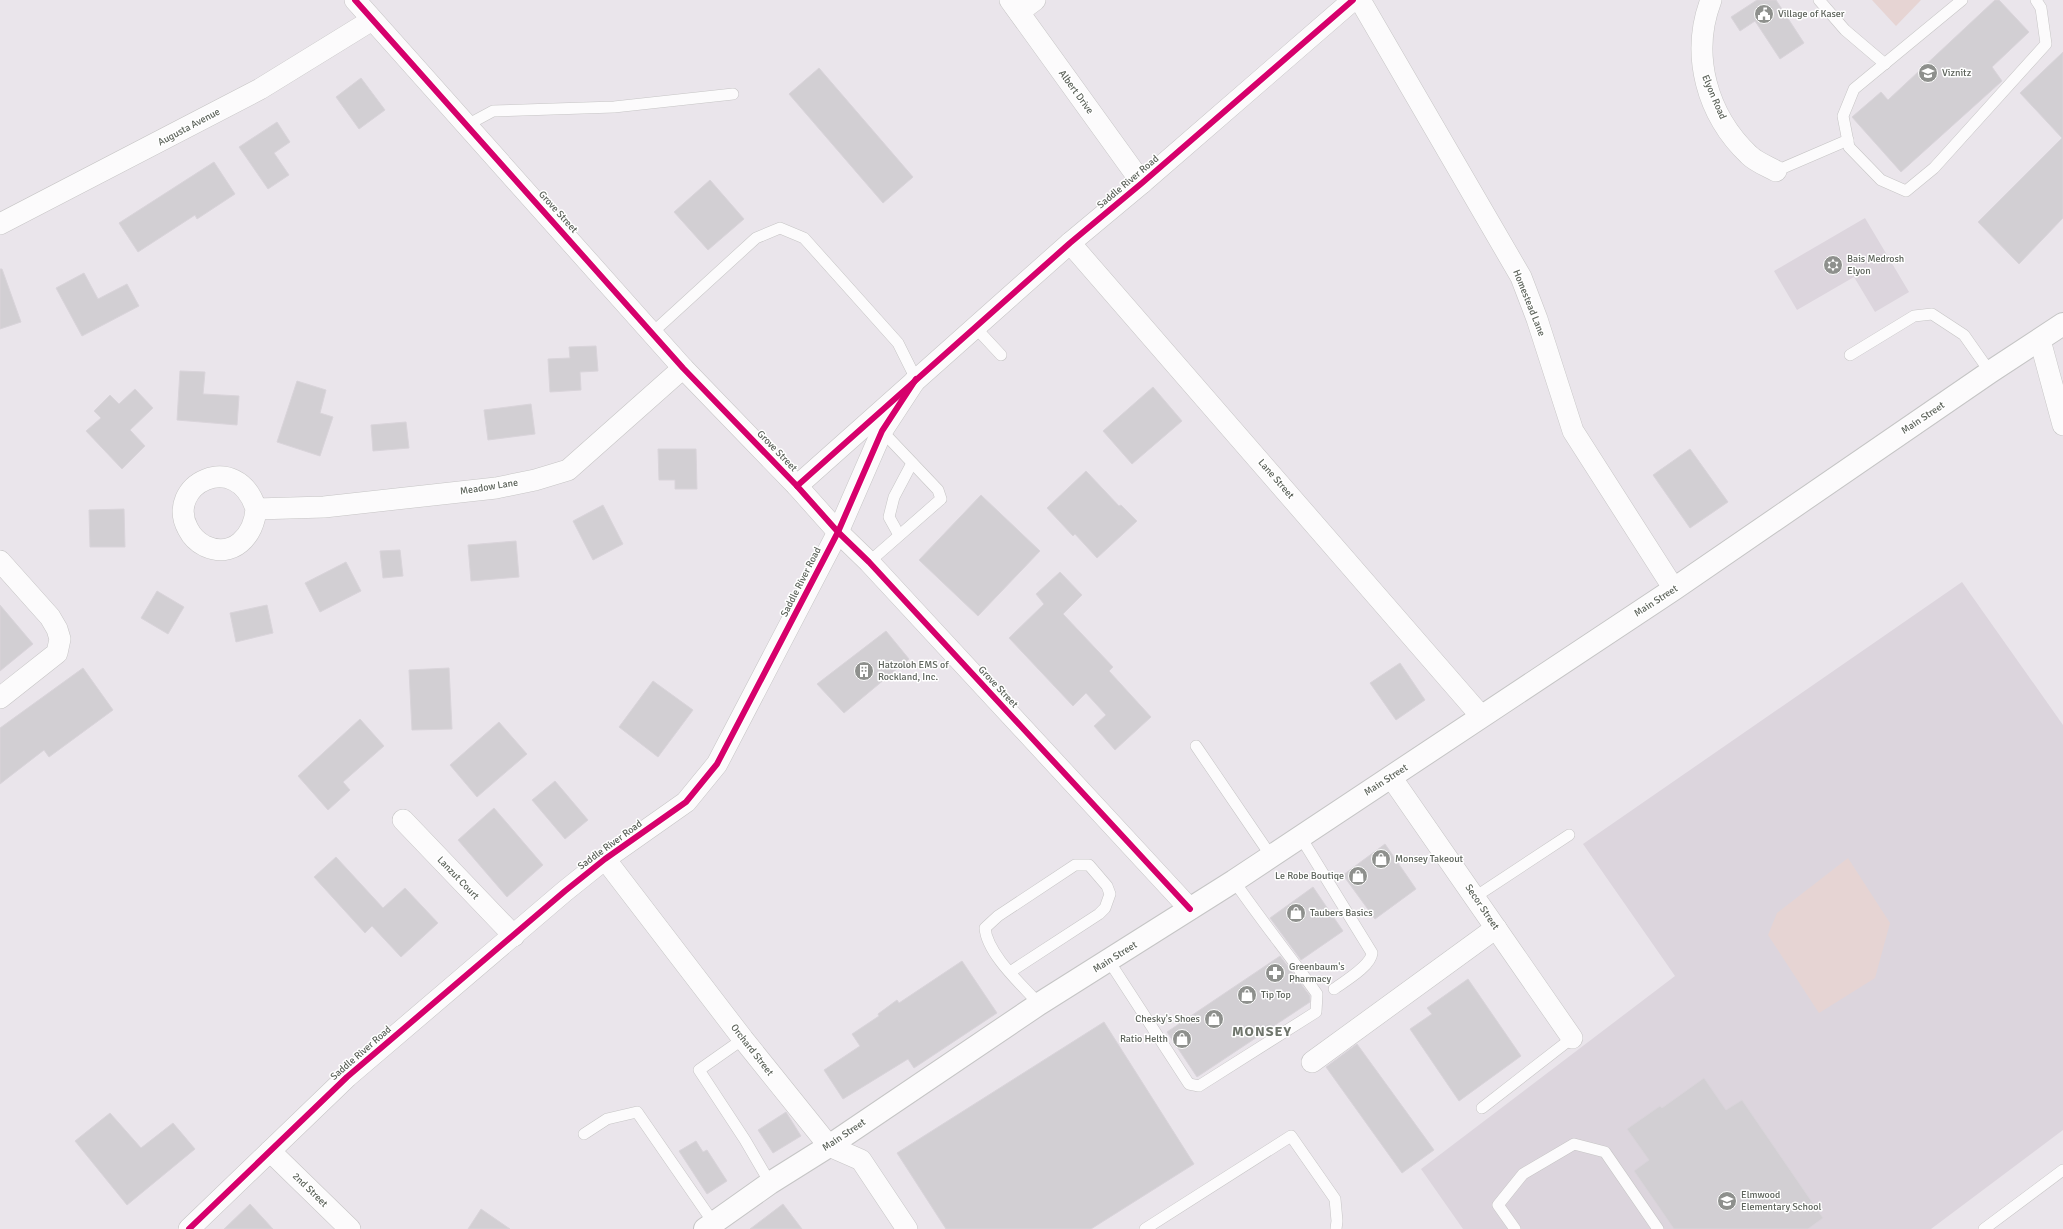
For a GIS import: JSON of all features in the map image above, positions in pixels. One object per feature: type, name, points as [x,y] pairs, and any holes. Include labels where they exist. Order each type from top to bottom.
[{"type":"main road","name":"Main Street","points":[[709,1226],[770,1183],[829,1146],[1039,1004],[1190,910],[1481,716],[1674,590],[1990,372],[2063,324]]},
{"type":"street","name":"Grove Street","points":[[355,0],[683,368],[797,486],[838,532],[869,562],[1190,910]]},
{"type":"street","name":"Saddle River Road","points":[[797,486],[1070,243],[1142,183],[1353,0]]},
{"type":"street","name":"Homestead Lane","points":[[1360,0],[1521,277],[1537,319],[1573,431],[1674,590]]},
{"type":"street","name":"Elyon Road","points":[[1711,0],[1704,22],[1701,56],[1704,78],[1716,107],[1732,135],[1751,156],[1776,171]]},
{"type":"street","name":"Albert Drive","points":[[1021,4],[1142,183]]},
{"type":"street","name":"Augusta Avenue","points":[[0,224],[260,89],[372,20]]},
{"type":"street","name":"Lane Street","points":[[1070,243],[1481,716]]},
{"type":"street","points":[[2040,340],[2063,425]]},
{"type":"street","name":"Meadow Lane","points":[[256,509],[324,507],[496,488],[535,480],[568,470],[683,368]]},
{"type":"street","name":"Saddle River Road","points":[[189,1229],[347,1077],[605,859],[686,802],[717,764],[838,532],[882,431],[916,379]]},
{"type":"street","points":[[0,561],[50,617],[58,629],[60,639],[56,653],[0,698]]},
{"type":"street","name":"Secor Street","points":[[1391,777],[1476,897],[1572,1038]]},
{"type":"street","name":"Lanzut Court","points":[[403,820],[514,936]]},
{"type":"street","name":"Orchard Street","points":[[605,859],[743,1039],[829,1146],[861,1160],[908,1229]]},
{"type":"street","points":[[1312,1062],[1496,928]]},
{"type":"street","name":"2nd Street","points":[[270,1151],[350,1229]]},
{"type":"lane","points":[[1819,0],[1845,30],[1885,64]]},
{"type":"lane","points":[[1962,0],[1854,89],[1843,116],[1849,147],[1881,180],[1906,191],[1934,168],[2046,44],[2041,8],[2036,0]]},
{"type":"lane","points":[[467,125],[493,111],[614,107],[733,94]]},
{"type":"lane","points":[[1776,171],[1848,140]]},
{"type":"lane","points":[[652,333],[756,238],[780,228],[804,238],[808,242],[898,343],[916,379]]},
{"type":"lane","points":[[1850,355],[1914,316],[1932,314],[1964,335],[1990,372]]},
{"type":"lane","points":[[975,327],[1001,355]]},
{"type":"lane","points":[[869,562],[942,499],[938,490],[882,431]]},
{"type":"lane","points":[[899,535],[889,517],[894,497],[912,463]]},
{"type":"lane","points":[[1196,746],[1270,856]]},
{"type":"lane","points":[[1476,897],[1569,835]]},
{"type":"lane","points":[[1300,836],[1372,953],[1372,957],[1362,969],[1334,989]]},
{"type":"lane","points":[[1010,972],[1099,914],[1105,908],[1110,894],[1107,886],[1089,865],[1075,865],[998,916],[985,928],[985,937],[1010,972],[1039,1004]]},
{"type":"lane","points":[[1109,961],[1189,1084],[1199,1086],[1316,1012],[1317,994],[1284,947],[1264,925],[1234,881]]},
{"type":"lane","points":[[1482,1108],[1572,1038]]},
{"type":"lane","points":[[743,1039],[699,1070],[770,1183]]},
{"type":"lane","points":[[584,1134],[607,1119],[638,1112],[709,1226]]},
{"type":"lane","points":[[1145,1229],[1291,1136],[1335,1199],[1337,1221],[1336,1229]]},
{"type":"lane","points":[[1514,1229],[1498,1205],[1523,1174],[1574,1144],[1605,1152],[1658,1229]]},
{"type":"lane","points":[[1984,1229],[2063,1170]]},
{"type":"shaded area","points":[[1872,0],[1921,0],[1896,26]]},
{"type":"shaded area","points":[[1865,218],[1909,292],[1875,312],[1854,277],[1797,310],[1774,271]]},
{"type":"shaded area","points":[[1962,582],[2063,725],[2063,1130],[1931,1229],[1463,1229],[1421,1169],[1675,976],[1583,844]]},
{"type":"shaded area","points":[[1848,858],[1890,923],[1875,978],[1819,1013],[1768,935],[1777,913]]},
{"type":"building","points":[[1757,0],[1776,0],[1804,43],[1780,59],[1755,21],[1740,31],[1731,17]]},
{"type":"building","points":[[1995,0],[1999,0],[2029,32],[1992,67],[2002,81],[1901,172],[1852,117],[1881,92],[1888,100]]},
{"type":"building","points":[[2063,52],[2063,218],[2019,264],[1978,222],[2062,138],[2020,93]]},
{"type":"building","points":[[819,68],[913,177],[883,203],[789,94]]},
{"type":"building","points":[[361,78],[385,110],[359,129],[336,97]]},
{"type":"building","points":[[277,122],[290,142],[274,153],[289,175],[268,189],[239,147]]},
{"type":"building","points":[[214,162],[235,194],[197,219],[195,215],[138,252],[119,223]]},
{"type":"building","points":[[710,180],[744,219],[708,250],[674,212]]},
{"type":"building","points":[[0,269],[2,269],[21,322],[0,329]]},
{"type":"building","points":[[84,273],[98,299],[127,284],[139,306],[82,336],[56,288]]},
{"type":"building","points":[[596,346],[598,371],[580,372],[581,390],[550,392],[548,359],[570,358],[569,347]]},
{"type":"building","points":[[180,371],[205,372],[203,394],[239,396],[237,425],[177,420]]},
{"type":"building","points":[[297,381],[326,390],[320,413],[333,417],[320,456],[277,442]]},
{"type":"building","points":[[1153,387],[1182,421],[1132,464],[1103,431]]},
{"type":"building","points":[[135,389],[153,408],[130,430],[145,446],[122,469],[86,431],[101,418],[94,411],[110,395],[119,404]]},
{"type":"building","points":[[531,404],[535,434],[488,440],[484,410]]},
{"type":"building","points":[[406,422],[409,448],[373,451],[371,425]]},
{"type":"building","points":[[658,449],[696,449],[697,489],[675,489],[675,480],[659,480]]},
{"type":"building","points":[[1690,449],[1728,502],[1690,528],[1653,475]]},
{"type":"building","points":[[1086,471],[1119,506],[1121,505],[1137,521],[1097,558],[1075,534],[1073,536],[1047,508]]},
{"type":"building","points":[[981,495],[1040,551],[978,616],[919,560]]},
{"type":"building","points":[[603,505],[623,544],[593,560],[573,521]]},
{"type":"building","points":[[124,509],[125,547],[90,547],[89,510]]},
{"type":"building","points":[[516,541],[519,577],[471,581],[468,545]]},
{"type":"building","points":[[400,550],[403,576],[383,578],[380,551]]},
{"type":"building","points":[[346,562],[361,591],[320,612],[305,583]]},
{"type":"building","points":[[1060,572],[1082,595],[1063,614],[1113,667],[1109,671],[1151,717],[1115,750],[1094,726],[1106,715],[1086,693],[1073,706],[1009,638],[1044,604],[1036,594]]},
{"type":"building","points":[[157,591],[184,607],[168,634],[141,618]]},
{"type":"building","points":[[0,605],[33,644],[0,671]]},
{"type":"building","points":[[267,605],[273,633],[236,642],[230,613]]},
{"type":"building","name":"Hatzoloh EMS of Rockland, Inc.","points":[[886,631],[909,659],[844,713],[817,684]]},
{"type":"building","points":[[1400,663],[1425,700],[1396,720],[1370,683]]},
{"type":"building","points":[[83,668],[113,710],[49,757],[44,750],[0,784],[0,728]]},
{"type":"building","points":[[449,668],[452,729],[412,730],[409,670]]},
{"type":"building","points":[[653,681],[693,710],[658,757],[619,727]]},
{"type":"building","points":[[360,719],[384,746],[343,782],[350,790],[328,810],[298,776]]},
{"type":"building","points":[[499,722],[527,754],[477,797],[450,765]]},
{"type":"building","points":[[555,781],[588,820],[565,839],[532,800]]},
{"type":"building","points":[[494,808],[543,865],[507,897],[458,840]]},
{"type":"building","points":[[1385,844],[1416,889],[1375,919],[1343,875]]},
{"type":"building","points":[[336,857],[383,908],[405,888],[438,923],[401,957],[372,926],[365,933],[314,877]]},
{"type":"building","points":[[1313,887],[1343,931],[1301,960],[1270,918]]},
{"type":"building","points":[[1280,956],[1310,996],[1310,1002],[1197,1077],[1167,1032]]},
{"type":"building","points":[[962,961],[997,1013],[914,1068],[908,1059],[843,1099],[824,1070],[860,1046],[852,1034],[879,1016],[878,1014],[897,1000],[899,1003]]},
{"type":"building","points":[[1468,979],[1521,1056],[1459,1101],[1410,1029],[1432,1014],[1427,1008]]},
{"type":"building","points":[[1104,1022],[1194,1164],[1091,1229],[946,1229],[897,1153]]},
{"type":"building","points":[[1357,1044],[1434,1150],[1402,1173],[1326,1067]]},
{"type":"building","points":[[1704,1078],[1726,1110],[1742,1100],[1823,1218],[1808,1229],[1674,1229],[1634,1171],[1649,1160],[1627,1129],[1660,1106],[1662,1108]]},
{"type":"building","points":[[786,1112],[801,1136],[773,1153],[758,1130]]},
{"type":"building","points":[[110,1113],[141,1148],[173,1123],[195,1149],[127,1205],[75,1141]]},
{"type":"building","points":[[696,1141],[703,1152],[707,1150],[727,1181],[707,1194],[679,1151]]},
{"type":"building","points":[[250,1204],[273,1229],[224,1229]]},
{"type":"building","points":[[783,1204],[802,1229],[750,1229]]},
{"type":"building","points":[[481,1209],[510,1229],[468,1229]]},
{"type":"cycle path","points":[[355,0],[683,368],[797,486],[838,532],[869,562],[1190,909]]},
{"type":"cycle path","points":[[797,486],[1070,243],[1142,183],[1353,0]]},
{"type":"cycle path","points":[[189,1229],[347,1077],[565,891],[605,859],[686,802],[717,764],[838,532],[882,431],[916,379]]},
{"type":"place","name":"Village of Kaser","points":[[1764,14]]},
{"type":"place","name":"Viznitz","points":[[1928,73]]},
{"type":"place","name":"Bais Medrosh Elyon","points":[[1833,265]]},
{"type":"place","name":"Hatzoloh EMS of Rockland, Inc.","points":[[864,671]]},
{"type":"place","name":"Monsey Takeout","points":[[1381,859]]},
{"type":"place","name":"Le Robe Boutiqe","points":[[1358,876]]},
{"type":"place","name":"Taubers Basics","points":[[1296,913]]},
{"type":"place","name":"Greenbaum's Pharmacy","points":[[1275,973]]},
{"type":"place","name":"Tip Top","points":[[1247,995]]},
{"type":"place","name":"Chesky's Shoes","points":[[1214,1019]]},
{"type":"place","name":"Ratio Helth","points":[[1182,1039]]},
{"type":"place","name":"Elmwood Elementary School","points":[[1727,1201]]},
{"type":"district","name":"MONSEY","points":[[1262,1031]]}]
